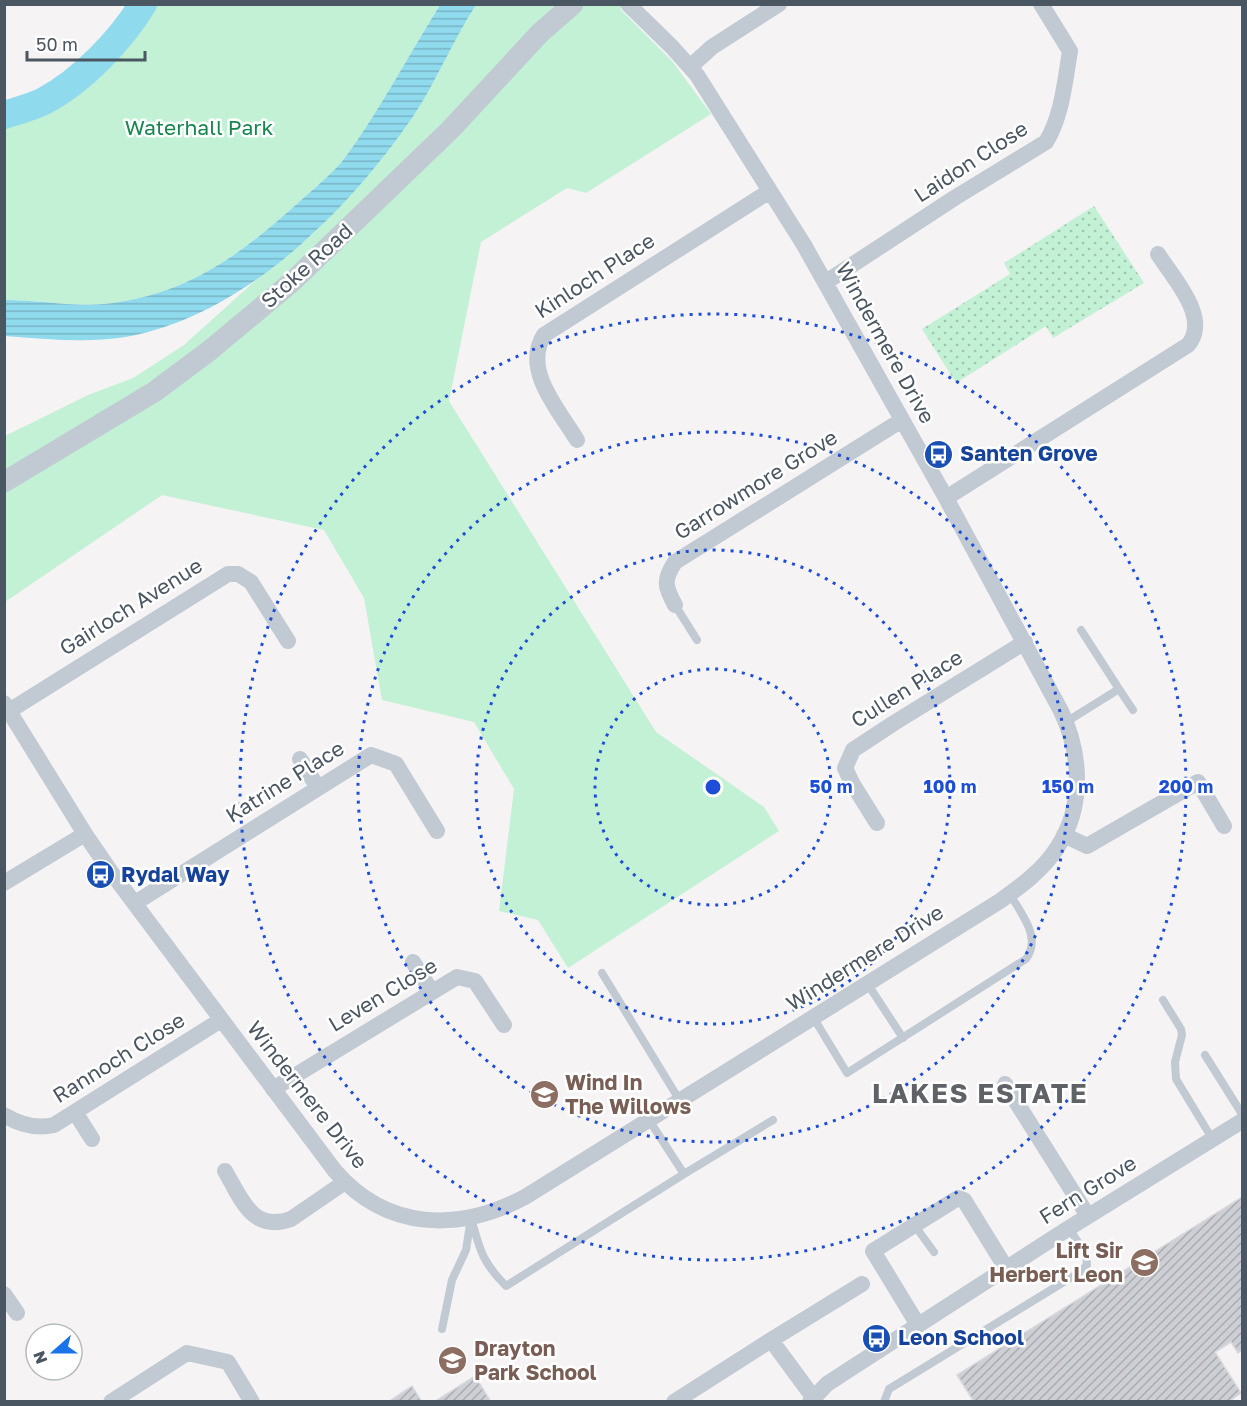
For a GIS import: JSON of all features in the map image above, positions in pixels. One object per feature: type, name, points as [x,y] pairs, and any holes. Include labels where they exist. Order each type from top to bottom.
[{"type":"street","name":"Stoke Road","points":[[4,482],[154,392],[209,351],[276,295],[431,149],[540,33],[573,4]]},
{"type":"street","name":"Windermere Drive","points":[[7,707],[85,834],[221,1020],[345,1182],[372,1202],[410,1217],[444,1221],[471,1218],[496,1211],[525,1197],[1010,894],[1042,866],[1058,847],[1074,804],[1077,775],[1074,745],[1066,722],[1025,642],[826,282],[770,190],[690,67],[628,4]]},
{"type":"street","points":[[690,67],[712,47],[779,4]]},
{"type":"street","name":"Laidon Close","points":[[826,282],[956,197],[1046,142],[1052,132],[1064,87],[1070,51],[1041,4]]},
{"type":"street","name":"Kinloch Place","points":[[577,440],[539,377],[536,359],[538,346],[544,335],[770,190]]},
{"type":"street","points":[[946,498],[1188,345],[1196,332],[1194,313],[1158,254]]},
{"type":"street","name":"Garrowmore Grove","points":[[675,605],[666,589],[667,574],[675,562],[902,420]]},
{"type":"street","name":"Gairloch Avenue","points":[[7,707],[228,574],[238,574],[251,582],[288,641]]},
{"type":"street","name":"Cullen Place","points":[[877,823],[845,768],[853,750],[1025,642]]},
{"type":"street","name":"Katrine Place","points":[[135,903],[371,755],[396,764],[437,831]]},
{"type":"street","points":[[300,759],[318,788]]},
{"type":"street","points":[[1064,835],[1087,846],[1198,782],[1224,826]]},
{"type":"street","points":[[4,883],[85,834]]},
{"type":"street","points":[[413,962],[432,992]]},
{"type":"street","name":"Leven Close","points":[[273,1089],[457,977],[475,981],[504,1025]]},
{"type":"street","name":"Rannoch Close","points":[[4,1115],[17,1122],[42,1127],[54,1125],[221,1020]]},
{"type":"street","points":[[1005,1084],[1088,1216]]},
{"type":"street","points":[[75,1112],[92,1139]]},
{"type":"street","name":"Fern Grove","points":[[812,1399],[826,1384],[1069,1228],[1242,1121]]},
{"type":"street","points":[[225,1171],[250,1212],[259,1220],[271,1224],[291,1220],[345,1182]]},
{"type":"street","points":[[918,1325],[873,1251],[958,1198],[964,1200],[1006,1268]]},
{"type":"street","points":[[674,1401],[862,1284]]},
{"type":"street","points":[[4,1294],[17,1313]]},
{"type":"street","points":[[771,1340],[812,1399]]},
{"type":"street","points":[[111,1401],[187,1353],[228,1362],[252,1401]]},
{"type":"lane","points":[[675,605],[697,640]]},
{"type":"lane","points":[[1081,630],[1133,710]]},
{"type":"lane","points":[[1066,722],[1119,688]]},
{"type":"lane","points":[[813,1017],[847,1073],[1028,957],[1032,938],[1029,927],[1010,894]]},
{"type":"lane","points":[[602,973],[680,1101]]},
{"type":"lane","points":[[867,982],[903,1038]]},
{"type":"lane","points":[[1163,1000],[1181,1029],[1182,1035],[1175,1062],[1176,1079],[1213,1140]]},
{"type":"lane","points":[[1205,1055],[1242,1114]]},
{"type":"lane","points":[[471,1218],[482,1256],[506,1286],[773,1119]]},
{"type":"lane","points":[[649,1120],[684,1174]]},
{"type":"lane","points":[[442,1329],[452,1280],[466,1250],[471,1218]]},
{"type":"lane","points":[[915,1226],[934,1252]]},
{"type":"lane","points":[[884,1401],[889,1389],[1080,1272],[1087,1265],[1086,1255],[1069,1228]]},
{"type":"green space","name":"Waterhall Park","points":[[143,5],[440,5],[382,102],[344,159],[277,221],[235,254],[191,280],[141,298],[86,305],[5,300],[4,115],[44,101],[86,71],[124,32]]},
{"type":"green space","points":[[476,5],[626,5],[620,9],[672,61],[711,114],[586,193],[567,188],[481,242],[449,401],[656,732],[764,807],[779,831],[568,968],[538,920],[499,911],[514,789],[474,722],[382,700],[364,598],[324,530],[162,495],[5,602],[5,436],[88,395],[133,378],[184,345],[257,279],[312,235],[351,195],[415,113],[439,72],[450,47]]},
{"type":"green space","points":[[1094,206],[1144,283],[1053,338],[1046,326],[956,383],[922,329],[1010,274],[1004,263]]},
{"type":"water","points":[[440,5],[476,5],[414,115],[359,186],[327,220],[255,281],[215,305],[174,324],[131,336],[84,340],[5,336],[5,300],[86,305],[141,298],[191,280],[256,239],[322,182],[344,159],[382,102]]},
{"type":"building","points":[[1242,1197],[1242,1350],[1238,1353],[1231,1342],[1215,1352],[1241,1393],[1228,1402],[974,1402],[957,1375]]},
{"type":"building","points":[[475,1376],[491,1402],[434,1402]]},
{"type":"building","points":[[412,1386],[422,1402],[388,1402]]},
{"type":"waterway","points":[[4,115],[44,101],[86,71],[124,32],[143,4]]},
{"type":"place","name":"Santen Grove","points":[[939,454]]},
{"type":"place","name":"Rydal Way","points":[[100,875]]},
{"type":"place","name":"Wind In The Willows","points":[[544,1095]]},
{"type":"place","name":"Lift Sir Herbert Leon","points":[[1144,1263]]},
{"type":"place","name":"Leon School","points":[[877,1338]]},
{"type":"place","name":"Drayton Park School","points":[[453,1361]]},
{"type":"district","name":"LAKES ESTATE","points":[[980,1094]]}]
